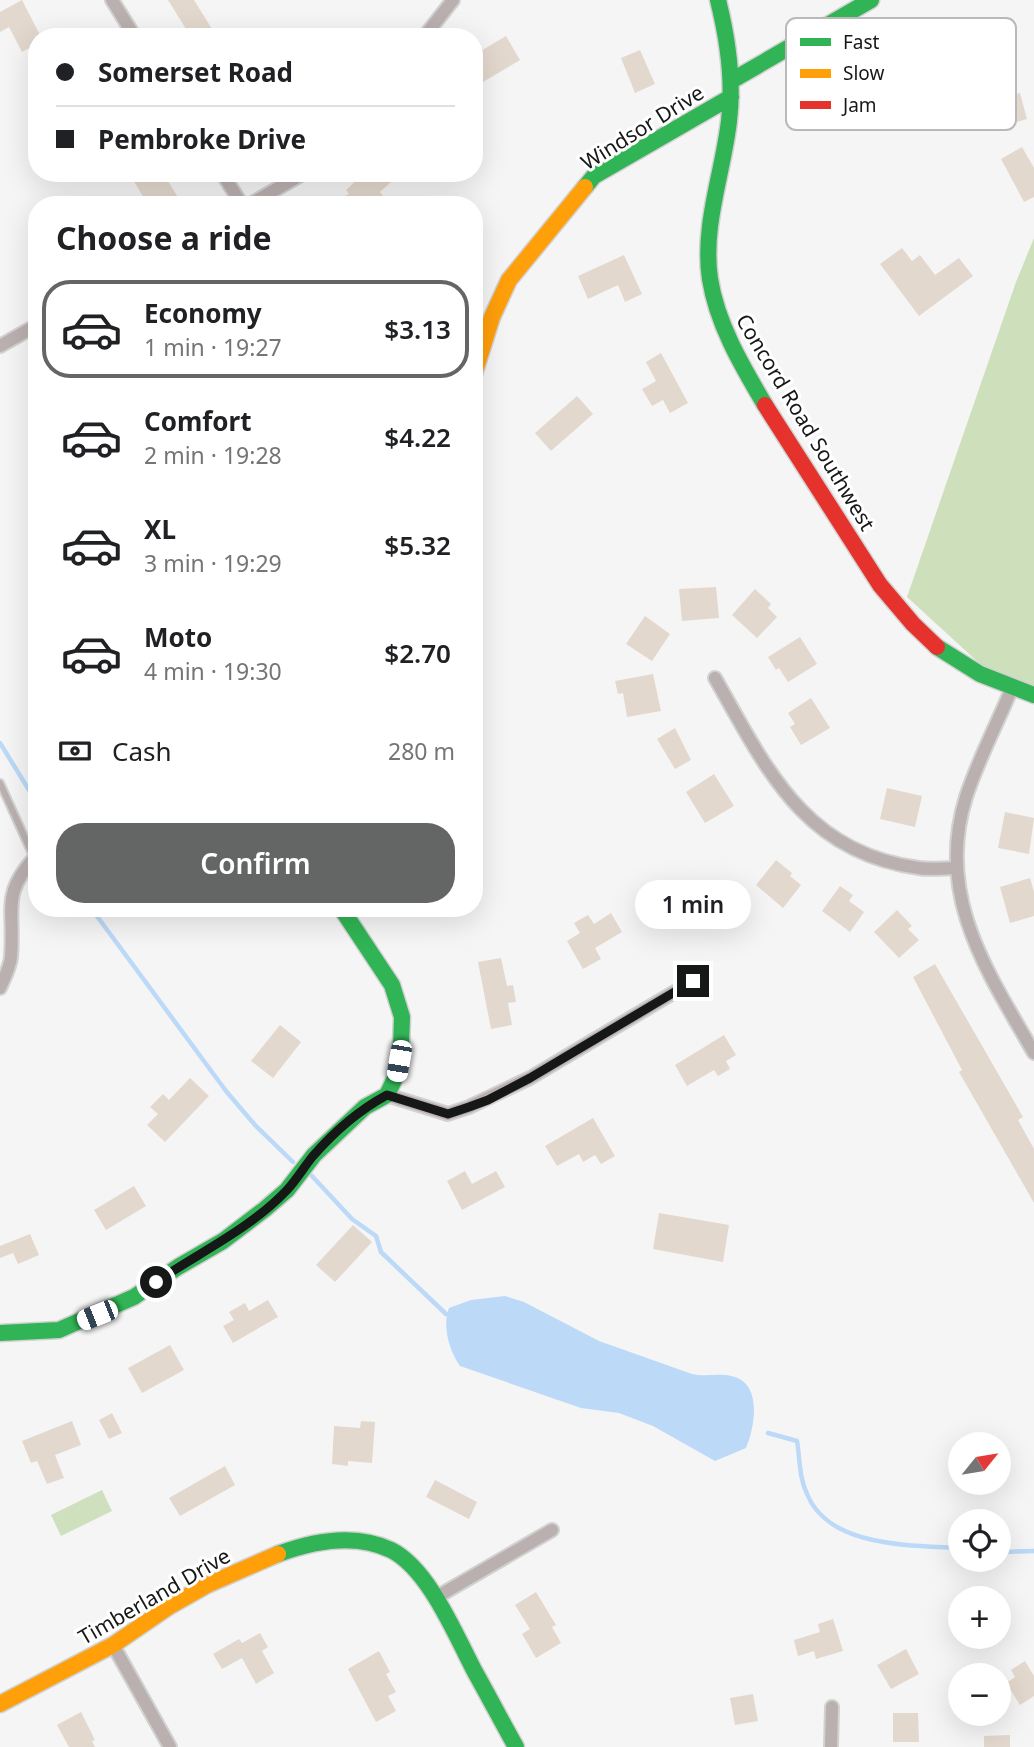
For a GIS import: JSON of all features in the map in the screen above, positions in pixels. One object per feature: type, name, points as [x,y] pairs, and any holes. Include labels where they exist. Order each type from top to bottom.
[{"type":"street","points":[[111,0],[129,28]]},
{"type":"street","points":[[431,28],[453,0]]},
{"type":"street","name":"Concord Road Southwest","points":[[718,0],[728,45],[731,89],[713,203],[709,261],[714,297],[725,328],[817,487],[866,563],[903,611],[921,632],[959,663],[1012,688],[1034,695]]},
{"type":"street","name":"Windsor Drive","points":[[843,18],[871,0]]},
{"type":"street","name":"Windsor Drive","points":[[483,346],[492,317],[509,280],[594,176],[786,54]]},
{"type":"street","points":[[264,196],[289,182]]},
{"type":"street","points":[[0,346],[28,330]]},
{"type":"street","points":[[715,678],[776,783],[800,812],[857,851],[876,858],[919,869],[957,868]]},
{"type":"street","points":[[1012,688],[966,797],[959,826],[957,868],[959,894],[971,936],[1034,1053]]},
{"type":"street","points":[[0,988],[4,968],[11,956],[7,893],[12,881],[28,864]]},
{"type":"street","points":[[0,1333],[59,1330],[134,1297],[223,1241],[265,1209],[287,1190],[314,1155],[365,1107],[387,1095],[396,1076],[402,1017],[391,985],[347,917]]},
{"type":"street","points":[[387,1095],[448,1114],[488,1100],[693,981]]},
{"type":"street","points":[[435,1598],[552,1530]]},
{"type":"street","name":"Timberland Drive","points":[[0,1704],[113,1645],[212,1582],[281,1552],[315,1544],[362,1540],[391,1549],[404,1560],[435,1598],[516,1747]]},
{"type":"street","points":[[113,1645],[170,1747]]},
{"type":"street","points":[[831,1747],[832,1707]]},
{"type":"lane","points":[[0,783],[28,841]]},
{"type":"green space","points":[[1034,238],[1034,696],[991,674],[907,597],[1016,282]]},
{"type":"green space","points":[[102,1490],[112,1511],[61,1536],[51,1515]]},
{"type":"water","points":[[505,1296],[524,1302],[599,1341],[692,1374],[726,1375],[741,1380],[748,1387],[754,1406],[752,1429],[746,1448],[715,1461],[653,1426],[619,1413],[581,1408],[460,1366],[448,1338],[446,1322],[449,1308],[471,1300]]},
{"type":"building","points":[[22,0],[36,28],[28,28],[28,49],[22,52],[9,27],[0,32],[0,12]]},
{"type":"building","points":[[168,0],[194,0],[211,28],[185,28]]},
{"type":"building","points":[[506,36],[520,60],[483,82],[483,50]]},
{"type":"building","points":[[640,50],[655,84],[635,93],[621,58]]},
{"type":"building","points":[[1020,93],[1027,119],[1016,122],[1016,94]]},
{"type":"building","points":[[1022,147],[1034,168],[1034,197],[1024,202],[1001,159]]},
{"type":"building","points":[[134,182],[169,182],[177,196],[143,196]]},
{"type":"building","points":[[354,182],[391,182],[380,192],[383,196],[345,196],[349,194],[346,190]]},
{"type":"building","points":[[902,248],[912,261],[920,255],[935,275],[959,258],[973,276],[919,316],[880,264]]},
{"type":"building","points":[[624,255],[642,294],[625,302],[618,285],[588,299],[578,276]]},
{"type":"building","points":[[661,353],[688,403],[670,413],[663,400],[652,406],[642,389],[656,381],[646,362]]},
{"type":"building","points":[[577,396],[593,414],[551,451],[535,433]]},
{"type":"building","points":[[716,587],[719,618],[682,621],[679,589]]},
{"type":"building","points":[[755,589],[771,604],[768,608],[777,617],[757,638],[732,615]]},
{"type":"building","points":[[645,616],[670,634],[652,661],[626,644]]},
{"type":"building","points":[[800,637],[817,664],[788,682],[768,657]]},
{"type":"building","points":[[653,674],[661,711],[627,717],[623,693],[618,694],[615,681]]},
{"type":"building","points":[[811,698],[830,728],[801,745],[790,727],[795,724],[788,713]]},
{"type":"building","points":[[675,728],[691,760],[675,769],[657,739]]},
{"type":"building","points":[[714,774],[734,806],[705,823],[686,792]]},
{"type":"building","points":[[887,788],[922,796],[915,827],[880,819]]},
{"type":"building","points":[[1005,812],[1034,818],[1029,854],[998,848]]},
{"type":"building","points":[[776,860],[792,873],[790,876],[801,885],[783,908],[756,885]]},
{"type":"building","points":[[1030,878],[1034,892],[1034,916],[1010,923],[1000,887]]},
{"type":"building","points":[[840,886],[853,895],[849,901],[864,912],[850,932],[822,911]]},
{"type":"building","points":[[897,910],[912,926],[908,929],[919,940],[899,958],[874,932]]},
{"type":"building","points":[[611,913],[622,932],[595,948],[601,959],[583,969],[567,941],[580,933],[574,923],[588,915],[594,924]]},
{"type":"building","points":[[501,958],[507,986],[513,985],[516,1002],[508,1003],[512,1025],[491,1029],[478,962]]},
{"type":"building","points":[[935,964],[1023,1117],[1018,1120],[1034,1149],[1034,1203],[959,1072],[962,1070],[913,977]]},
{"type":"building","points":[[280,1025],[301,1042],[273,1078],[251,1061]]},
{"type":"building","points":[[724,1035],[736,1055],[726,1061],[730,1069],[718,1076],[714,1070],[687,1086],[675,1065]]},
{"type":"building","points":[[190,1078],[209,1096],[165,1142],[147,1125],[158,1114],[150,1107],[163,1094],[169,1100]]},
{"type":"building","points":[[593,1118],[615,1156],[601,1164],[595,1155],[583,1162],[579,1154],[557,1166],[545,1146]]},
{"type":"building","points":[[465,1171],[472,1184],[496,1171],[505,1187],[462,1210],[447,1181]]},
{"type":"building","points":[[134,1186],[146,1206],[106,1230],[94,1210]]},
{"type":"building","points":[[659,1213],[729,1225],[723,1262],[653,1249]]},
{"type":"building","points":[[353,1225],[372,1242],[335,1282],[316,1265]]},
{"type":"building","points":[[30,1234],[39,1255],[18,1264],[13,1253],[0,1258],[0,1246]]},
{"type":"building","points":[[268,1300],[278,1317],[233,1343],[223,1326],[234,1320],[229,1312],[245,1303],[249,1311]]},
{"type":"building","points":[[170,1345],[184,1370],[142,1393],[128,1368]]},
{"type":"building","points":[[112,1413],[122,1433],[109,1439],[99,1420]]},
{"type":"building","points":[[72,1421],[81,1445],[55,1455],[64,1478],[47,1484],[37,1461],[31,1463],[22,1441]]},
{"type":"building","points":[[361,1421],[375,1422],[372,1463],[348,1461],[348,1466],[332,1464],[334,1426],[360,1428]]},
{"type":"building","points":[[225,1466],[235,1485],[180,1516],[169,1498]]},
{"type":"building","points":[[435,1480],[477,1502],[469,1519],[426,1497]]},
{"type":"building","points":[[536,1592],[556,1625],[552,1627],[561,1643],[536,1658],[522,1634],[530,1629],[515,1605]]},
{"type":"building","points":[[833,1619],[843,1651],[816,1659],[814,1651],[798,1656],[794,1640],[820,1632],[818,1624]]},
{"type":"building","points":[[260,1633],[268,1647],[262,1651],[274,1673],[256,1684],[242,1658],[222,1669],[213,1654],[239,1639],[242,1643]]},
{"type":"building","points":[[906,1649],[919,1674],[891,1689],[877,1665]]},
{"type":"building","points":[[379,1651],[390,1672],[386,1674],[396,1692],[388,1696],[396,1711],[376,1722],[348,1669]]},
{"type":"building","points":[[1025,1661],[1034,1676],[1034,1696],[1020,1705],[1011,1691],[1011,1680],[1015,1677],[1011,1670]]},
{"type":"building","points":[[753,1694],[758,1721],[735,1725],[730,1698]]},
{"type":"building","points":[[81,1712],[95,1740],[92,1741],[95,1747],[69,1747],[57,1725]]},
{"type":"building","points":[[893,1713],[918,1713],[919,1742],[893,1742]]},
{"type":"building","points":[[1010,1735],[1010,1747],[984,1747],[984,1736]]},
{"type":"waterway","points":[[0,743],[28,788]]},
{"type":"waterway","points":[[98,917],[226,1091],[255,1125],[293,1162]]},
{"type":"waterway","points":[[312,1176],[352,1219],[376,1236],[381,1252],[446,1314]]},
{"type":"waterway","points":[[768,1433],[797,1441],[804,1488],[818,1512],[833,1525],[874,1540],[948,1547]]},
{"type":"waterway","points":[[1011,1552],[1034,1551]]},
{"type":"traffic: fast","points":[[718,0],[725,30],[731,90],[726,141],[711,219],[708,259],[710,279],[724,328],[765,405]]},
{"type":"traffic: fast","points":[[840,18],[871,0]]},
{"type":"traffic: fast","points":[[731,81],[786,49]]},
{"type":"traffic: fast","points":[[585,187],[594,176],[731,97]]},
{"type":"traffic: fast","points":[[937,647],[980,674],[1034,695]]},
{"type":"traffic: fast","points":[[0,1333],[59,1330],[134,1297],[223,1241],[265,1209],[287,1190],[314,1155],[365,1107],[387,1095],[396,1076],[402,1017],[392,985],[347,917]]},
{"type":"traffic: fast","points":[[278,1554],[320,1543],[349,1540],[378,1545],[405,1559],[429,1587],[440,1605],[516,1747]]},
{"type":"traffic: slow","points":[[483,346],[492,317],[509,280],[585,187]]},
{"type":"traffic: slow","points":[[0,1704],[113,1645],[170,1606],[207,1585],[278,1554]]},
{"type":"traffic: jam","points":[[765,405],[880,585],[913,624],[937,647]]},
{"type":"route","points":[[156,1282],[223,1241],[265,1209],[287,1190],[314,1155],[365,1107],[387,1095],[448,1114],[488,1100],[693,981]]}]
